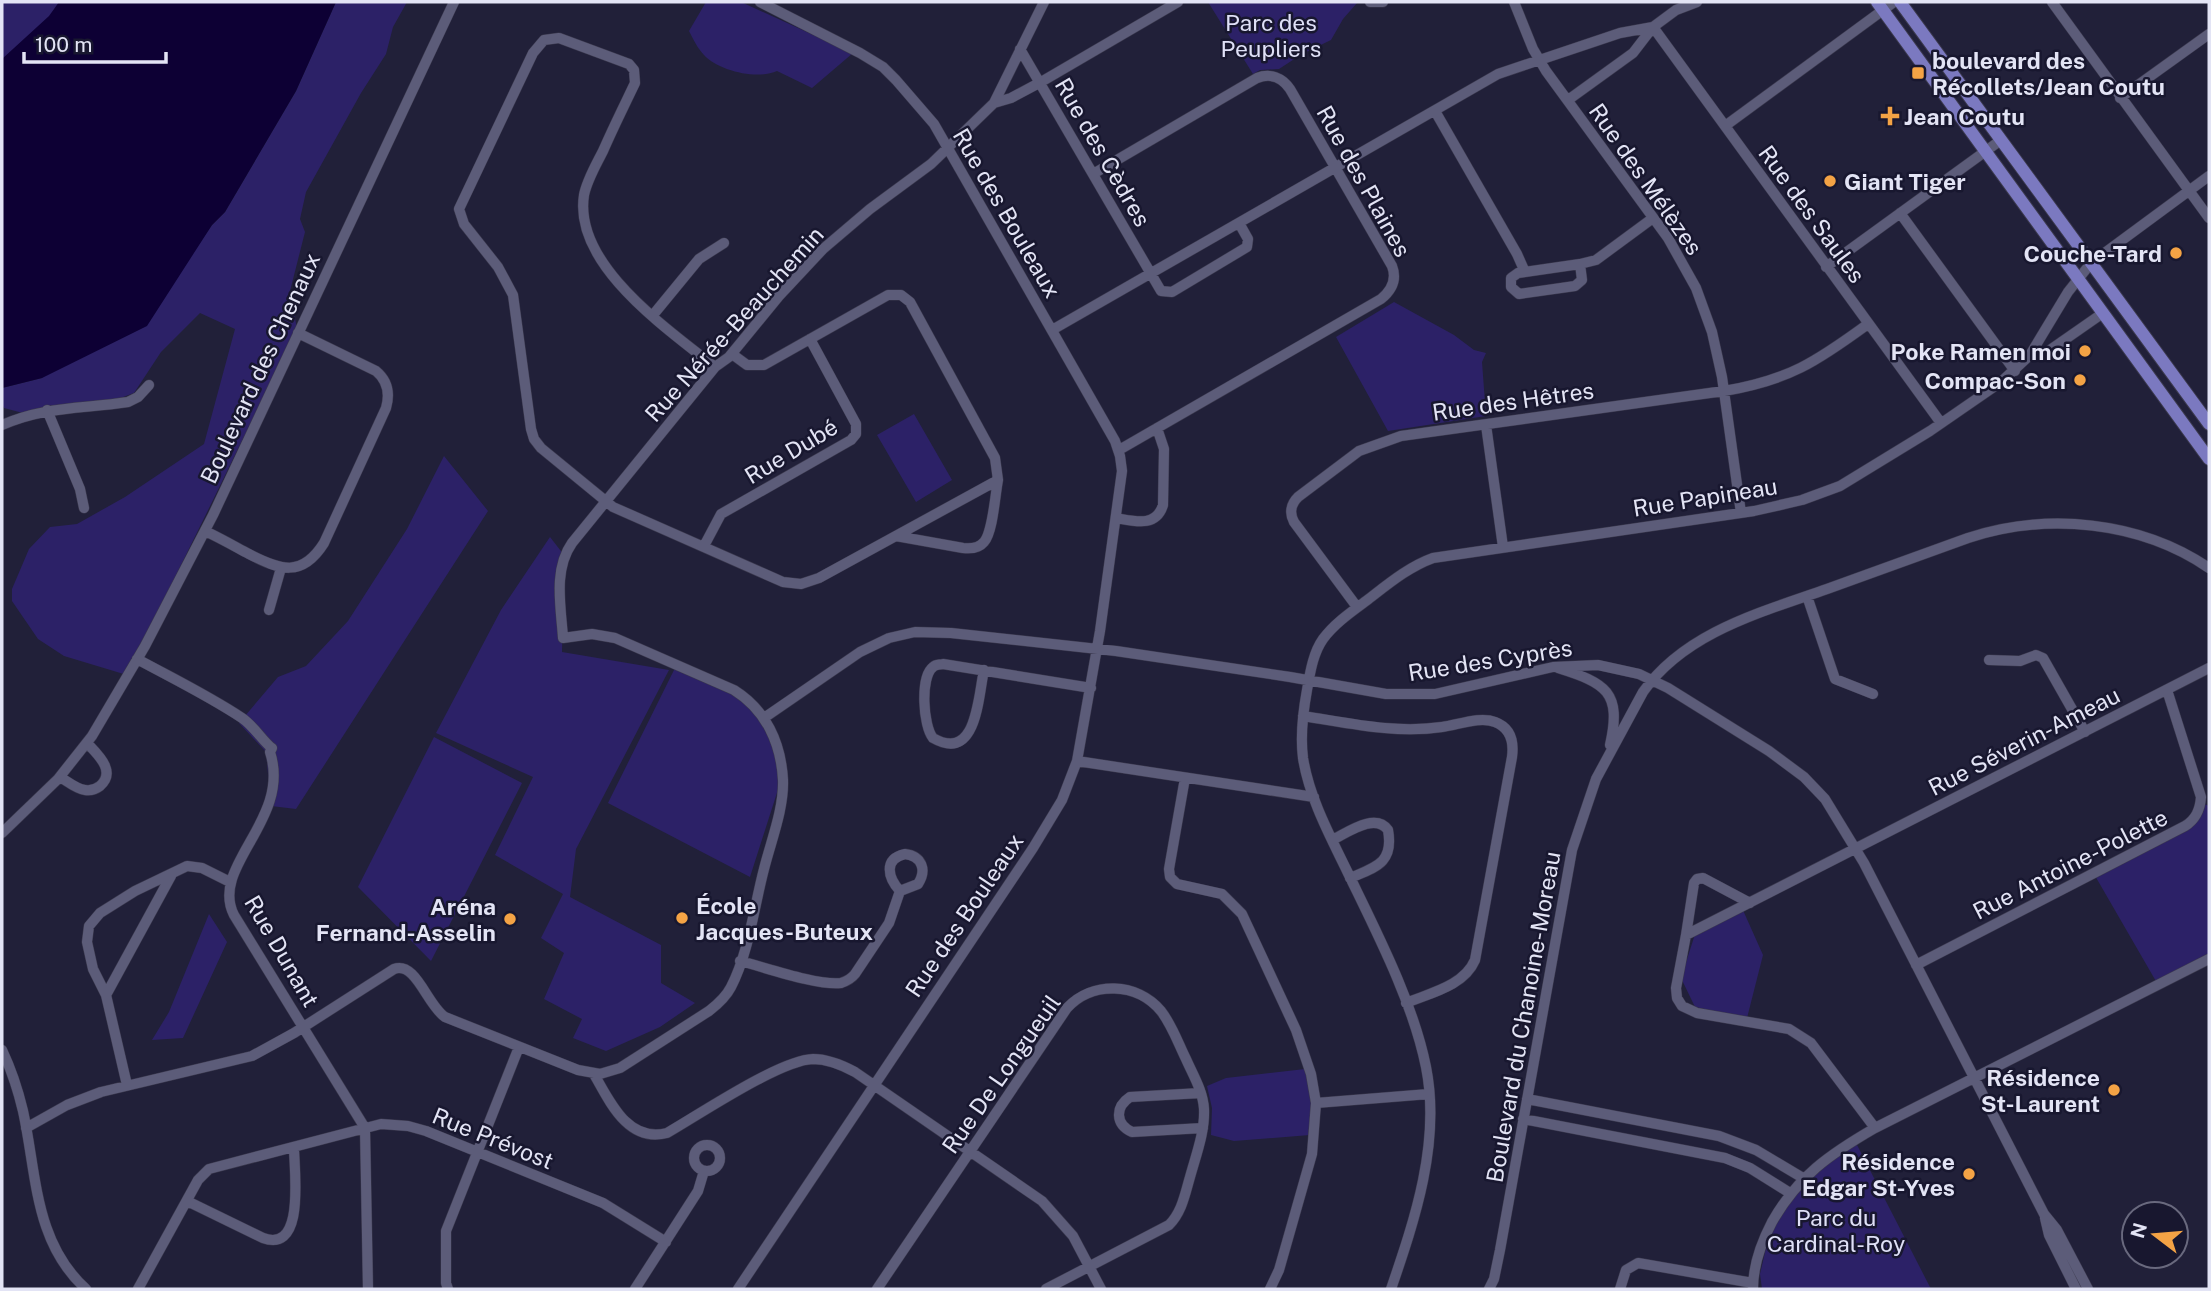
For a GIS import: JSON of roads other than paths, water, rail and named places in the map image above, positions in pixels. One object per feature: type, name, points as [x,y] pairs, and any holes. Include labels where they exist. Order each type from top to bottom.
[{"type":"main road","points":[[1900,2],[2209,424]]},
{"type":"main road","points":[[1880,6],[2209,459]]},
{"type":"street","name":"Boulevard des Chenaux","points":[[2,833],[60,777],[87,743],[137,659],[205,531],[454,2]]},
{"type":"street","name":"Rue des Bouleaux","points":[[738,1289],[1062,800],[1077,761],[1091,688],[1122,471],[1119,450],[934,124],[883,68],[763,2]]},
{"type":"street","name":"Rue Nérée-Beauchemin","points":[[764,718],[749,701],[734,690],[615,638],[593,634],[563,638],[560,583],[564,557],[572,543],[715,367],[732,354],[779,296],[823,249],[931,163],[994,103],[1044,2]]},
{"type":"street","points":[[994,103],[1014,97],[1178,2]]},
{"type":"street","points":[[1370,2],[1383,2]]},
{"type":"street","name":"Rue des Mélèzes","points":[[1514,2],[1539,59],[1683,262],[1701,300],[1712,332],[1724,391],[1741,513]]},
{"type":"street","points":[[1568,100],[1633,53],[1673,6],[1697,2]]},
{"type":"street","points":[[1725,126],[1880,6],[1894,2]]},
{"type":"street","points":[[2052,2],[2209,218]]},
{"type":"street","points":[[1052,330],[1498,74],[1620,33],[1653,27]]},
{"type":"street","name":"Rue des Saules","points":[[1653,27],[1941,423]]},
{"type":"street","points":[[2120,98],[2209,34]]},
{"type":"street","points":[[715,367],[622,287],[593,243],[584,219],[584,195],[588,183],[635,83],[636,74],[629,64],[559,38],[549,38],[540,43],[533,53],[463,196],[459,214],[505,277],[513,295],[534,439],[606,502],[795,585],[814,581],[998,481]]},
{"type":"street","name":"Rue des Cèdres","points":[[1020,49],[1151,275]]},
{"type":"street","name":"Rue des Plaines","points":[[1093,174],[1257,78],[1269,76],[1281,79],[1290,89],[1392,266],[1394,278],[1388,294],[1119,450]]},
{"type":"street","points":[[1435,111],[1525,272]]},
{"type":"street","points":[[1826,267],[2001,140]]},
{"type":"street","name":"Rue Papineau","points":[[1391,1289],[1426,1163],[1430,1135],[1429,1094],[1422,1050],[1406,1003],[1332,841],[1314,797],[1303,755],[1303,716],[1309,680],[1317,650],[1324,638],[1357,607],[1405,572],[1426,561],[1452,554],[1741,513],[1802,500],[1840,486],[1941,423],[2015,371],[2031,355],[2078,278],[2091,263],[2209,176]]},
{"type":"street","points":[[1900,213],[2015,371]]},
{"type":"street","points":[[1580,264],[1582,280],[1575,286],[1516,293],[1511,287],[1511,278],[1515,274],[1596,260],[1653,218]]},
{"type":"street","points":[[1151,275],[1163,292],[1169,293],[1180,287],[1247,247],[1248,239],[1239,223]]},
{"type":"street","points":[[653,315],[699,259],[724,243]]},
{"type":"street","points":[[732,354],[747,365],[758,366],[888,295],[905,296],[998,463],[998,481],[988,535],[982,545],[963,548],[896,536]]},
{"type":"street","points":[[2031,355],[2047,352],[2103,313]]},
{"type":"street","name":"Rue des Hêtres","points":[[1357,607],[1294,522],[1291,509],[1295,499],[1353,455],[1373,444],[1401,436],[1724,391],[1771,381],[1800,370],[1829,353],[1868,324]]},
{"type":"street","points":[[205,531],[281,568],[294,568],[305,563],[324,543],[386,408],[388,397],[384,379],[376,371],[298,333]]},
{"type":"street","name":"Rue Dubé","points":[[704,546],[720,514],[851,440],[856,434],[856,424],[810,339]]},
{"type":"street","points":[[2,425],[47,410],[128,402],[138,397],[149,385]]},
{"type":"street","points":[[47,410],[80,489],[84,508]]},
{"type":"street","points":[[1486,425],[1503,547]]},
{"type":"street","points":[[1116,518],[1146,522],[1153,520],[1161,512],[1164,449],[1157,428]]},
{"type":"street","points":[[1608,756],[1643,692],[1653,680],[1692,646],[1718,630],[1983,533],[2039,524],[2077,524],[2128,533],[2182,552],[2209,568]]},
{"type":"street","points":[[269,610],[281,568]]},
{"type":"street","points":[[1807,596],[1835,679],[1873,694]]},
{"type":"street","name":"Rue des Cyprès","points":[[764,718],[860,652],[883,640],[922,632],[1184,660],[1386,694],[1423,695],[1450,691],[1553,667],[1605,665],[1653,680],[1769,751],[1804,777],[1831,806],[1856,849],[2044,1214],[2057,1230],[2088,1289]]},
{"type":"street","points":[[1989,660],[2020,661],[2036,655],[2043,658],[2085,732]]},
{"type":"street","name":"Rue Dunant","points":[[137,659],[239,716],[256,729],[272,748],[270,752],[274,779],[270,804],[230,882],[231,909],[365,1128]]},
{"type":"street","points":[[984,670],[968,735],[950,744],[933,738],[927,729],[925,708],[926,684],[930,670],[936,665],[984,670],[1091,688]]},
{"type":"street","points":[[1553,667],[1590,678],[1607,694],[1614,707],[1615,716],[1608,756]]},
{"type":"street","name":"Rue Séverin-Ameau","points":[[1686,935],[2209,668]]},
{"type":"street","name":"Rue Antoine-Polette","points":[[1916,965],[2193,820],[2200,808],[2201,797],[2167,690]]},
{"type":"street","points":[[1303,716],[1413,730],[1487,720],[1502,725],[1512,737],[1512,757],[1475,960],[1468,972],[1457,981],[1406,1003]]},
{"type":"street","points":[[26,1128],[78,1100],[127,1085],[253,1056],[394,969],[404,967],[412,973],[440,1014],[571,1068],[594,1074],[620,1068],[709,1011],[730,989],[740,961],[783,787],[776,742],[764,718]]},
{"type":"street","points":[[60,777],[83,790],[93,790],[102,784],[106,775],[105,765],[87,743]]},
{"type":"street","name":"Boulevard du Chanoine-Moreau","points":[[1489,1289],[1496,1272],[1572,850],[1587,800],[1608,756]]},
{"type":"street","points":[[1077,761],[1314,797]]},
{"type":"street","points":[[1185,778],[1170,877],[1177,884],[1222,894],[1242,914],[1304,1052],[1316,1103],[1310,1163],[1279,1270],[1270,1289]]},
{"type":"street","points":[[1332,841],[1374,822],[1382,824],[1388,830],[1388,849],[1382,862],[1350,878]]},
{"type":"street","points":[[127,1085],[106,995],[93,969],[87,942],[93,920],[135,891],[187,866],[197,866],[230,882]]},
{"type":"street","points":[[106,995],[173,873]]},
{"type":"street","points":[[1750,902],[1703,878],[1697,878],[1676,993],[1682,1006],[1697,1013],[1783,1028],[1800,1034],[1811,1044],[1875,1128]]},
{"type":"street","points":[[740,961],[823,982],[848,980],[890,923],[900,891]]},
{"type":"street","points":[[1620,1289],[1626,1270],[1632,1264],[1642,1262],[1753,1286],[1761,1246],[1790,1194],[1803,1178],[1837,1151],[1875,1128],[2209,959]]},
{"type":"street","name":"Rue De Longueuil","points":[[877,1289],[1066,1008],[1081,996],[1098,990],[1111,988],[1130,991],[1150,1000],[1161,1011],[1174,1033],[1200,1093],[1204,1108],[1203,1128],[1185,1197],[1180,1211],[1161,1231],[1046,1289]]},
{"type":"street","points":[[448,1289],[446,1231],[519,1047]]},
{"type":"street","points":[[2,1050],[17,1090],[26,1128],[37,1201],[44,1228],[60,1258],[86,1289]]},
{"type":"street","points":[[594,1074],[620,1117],[638,1130],[657,1135],[667,1133],[781,1067],[796,1062],[813,1059],[831,1062],[855,1072],[1028,1190],[1050,1209],[1069,1230],[1101,1289]]},
{"type":"street","points":[[1200,1093],[1130,1097],[1121,1104],[1118,1115],[1122,1126],[1132,1132],[1203,1128]]},
{"type":"street","points":[[1316,1103],[1429,1094]]},
{"type":"street","points":[[1527,1099],[1702,1132],[1739,1142],[1803,1178]]},
{"type":"street","points":[[1523,1119],[1734,1161],[1790,1194]]},
{"type":"street","points":[[1639,1141],[1643,1121]]},
{"type":"street","name":"Rue Prévost","points":[[138,1289],[201,1176],[209,1169],[384,1124],[408,1126],[603,1203],[666,1242]]},
{"type":"street","points":[[365,1128],[368,1289]]},
{"type":"street","points":[[187,1201],[264,1238],[276,1241],[282,1239],[293,1223],[294,1147]]},
{"type":"street","points":[[635,1289],[698,1191],[705,1171]]},
{"type":"street","name":"Rue des Cyprès","points":[[2044,1214],[2049,1235],[2076,1289]]},
{"type":"place","name":"boulevard des Récollets/Jean Coutu","points":[[1918,73]]},
{"type":"place","name":"Jean Coutu","points":[[1890,116]]},
{"type":"place","name":"Giant Tiger","points":[[1830,181]]},
{"type":"place","name":"Couche-Tard","points":[[2176,253]]},
{"type":"place","name":"Poke Ramen moi","points":[[2085,351]]},
{"type":"place","name":"Compac-Son","points":[[2080,380]]},
{"type":"place","name":"École Jacques-Buteux","points":[[682,918]]},
{"type":"place","name":"Aréna Fernand-Asselin","points":[[510,919]]},
{"type":"place","name":"Résidence St-Laurent","points":[[2114,1090]]},
{"type":"place","name":"Résidence Edgar St-Yves","points":[[1969,1174]]},
{"type":"park label","name":"Parc des Peupliers","points":[[1271,35]]},
{"type":"park label","name":"Parc du Cardinal-Roy","points":[[1836,1230]]}]
